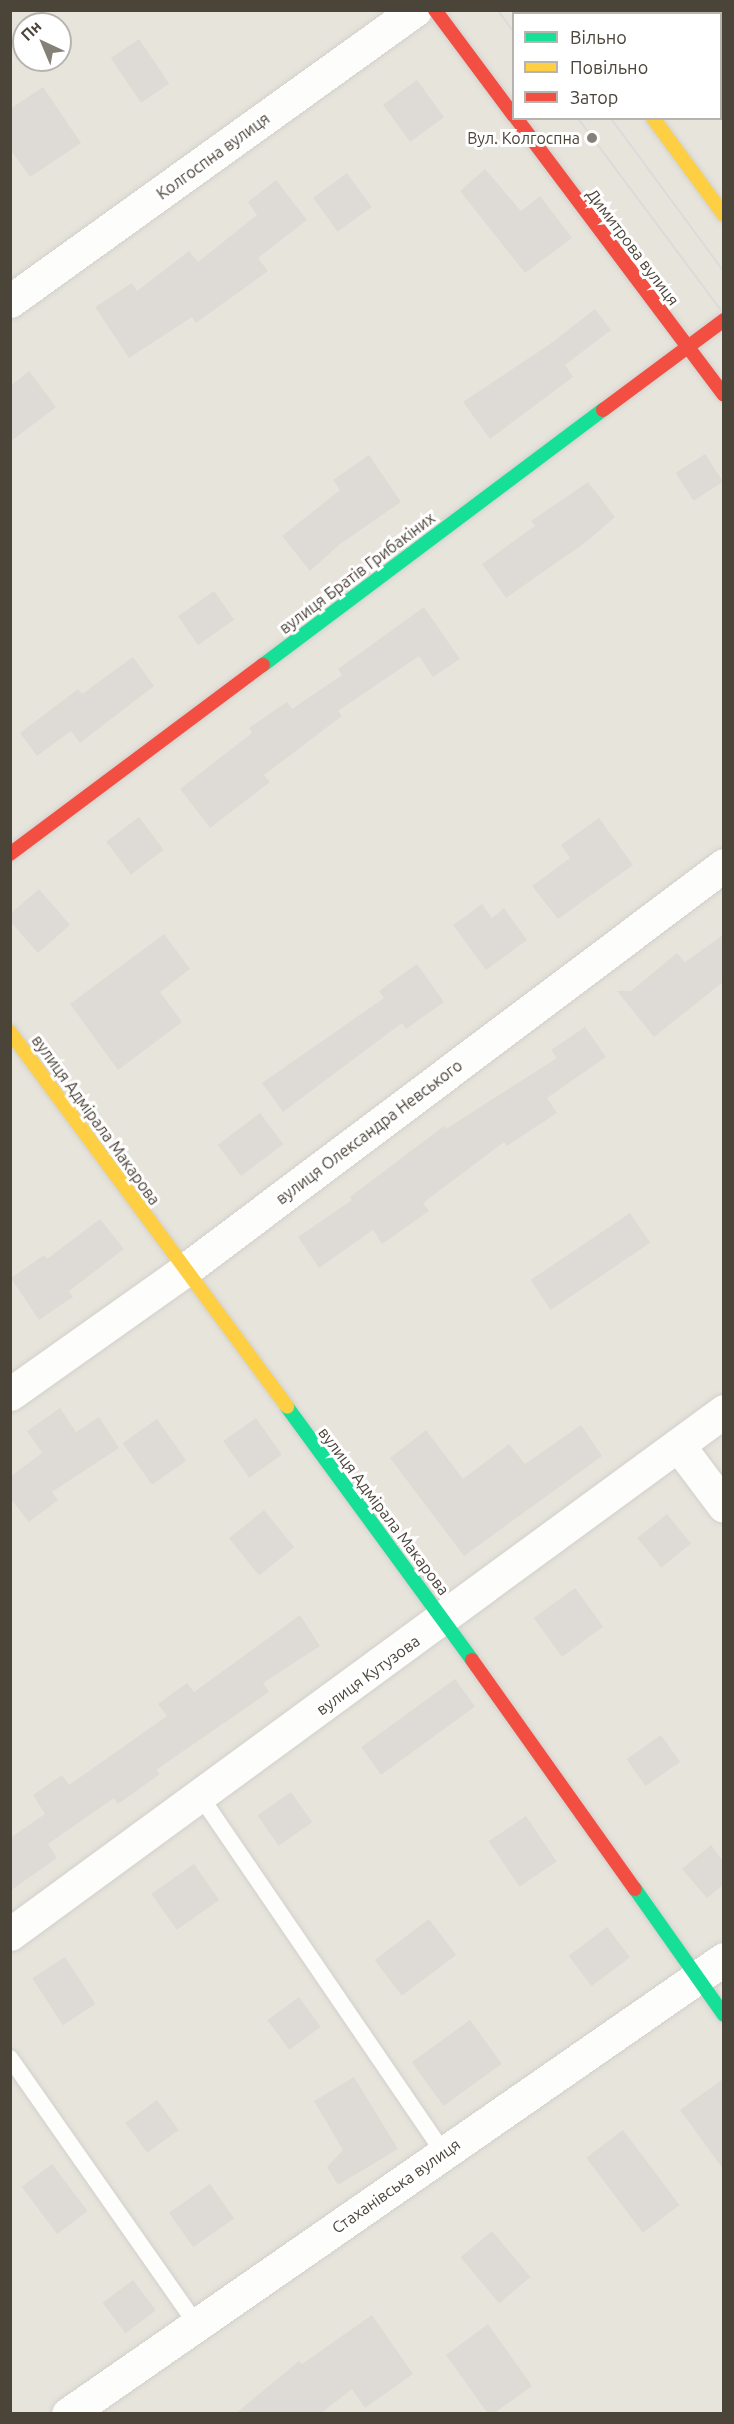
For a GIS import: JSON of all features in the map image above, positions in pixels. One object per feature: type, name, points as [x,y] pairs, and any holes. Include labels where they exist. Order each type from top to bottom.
[{"type":"street","name":"Колгоспна вулиця","points":[[10,301],[415,10]]},
{"type":"street","name":"Димитрова вулиця","points":[[435,10],[512,113]]},
{"type":"street","name":"Димитрова вулиця","points":[[517,120],[723,395]]},
{"type":"street","points":[[654,120],[723,215]]},
{"type":"street","name":"вулиця Братів Грибакіних","points":[[10,854],[723,320]]},
{"type":"street","name":"вулиця Олександра Невського","points":[[10,1394],[185,1270],[723,865]]},
{"type":"street","name":"вулиця Адмірала Макарова","points":[[10,1032],[444,1620],[723,2015]]},
{"type":"street","name":"вулиця Кутузова","points":[[10,1934],[444,1620],[723,1411]]},
{"type":"street","points":[[678,1445],[723,1506]]},
{"type":"street","name":"Стаханівська вулиця","points":[[68,2414],[723,1959]]},
{"type":"lane","points":[[201,1797],[444,2153]]},
{"type":"lane","points":[[10,2058],[197,2325]]},
{"type":"shaded area","points":[[11,11],[383,11],[406,38],[446,11],[723,11],[723,2413],[11,2414]]},
{"type":"building","points":[[139,39],[169,84],[141,103],[111,58]]},
{"type":"building","points":[[417,80],[444,117],[410,142],[383,105]]},
{"type":"building","points":[[43,87],[81,143],[30,177],[10,149],[10,109]]},
{"type":"building","points":[[485,169],[521,211],[540,196],[572,238],[525,273],[460,191]]},
{"type":"building","points":[[347,173],[372,207],[338,232],[313,198]]},
{"type":"building","points":[[276,180],[307,220],[258,258],[268,271],[196,323],[192,317],[129,358],[95,307],[132,283],[137,291],[189,251],[198,262],[257,215],[248,202]]},
{"type":"building","points":[[595,309],[611,330],[565,365],[573,377],[490,439],[463,402],[550,344]]},
{"type":"building","points":[[29,371],[56,407],[10,442],[10,386]]},
{"type":"building","points":[[705,454],[723,482],[694,501],[676,473]]},
{"type":"building","points":[[369,455],[401,502],[340,544],[310,571],[282,536],[340,490],[333,480]]},
{"type":"building","points":[[588,482],[615,517],[586,542],[506,598],[482,564],[535,526],[531,521]]},
{"type":"building","points":[[214,591],[234,620],[198,645],[178,616]]},
{"type":"building","points":[[424,607],[460,659],[433,677],[419,656],[338,711],[342,716],[264,775],[270,782],[210,828],[180,789],[252,733],[249,728],[287,702],[292,709],[342,675],[338,669]]},
{"type":"building","points":[[133,657],[154,686],[80,743],[71,731],[37,756],[20,733],[78,689],[82,694]]},
{"type":"building","points":[[139,817],[164,850],[131,874],[106,842]]},
{"type":"building","points":[[599,818],[633,865],[558,919],[532,886],[570,858],[561,845]]},
{"type":"building","points":[[39,889],[70,925],[38,953],[10,921],[10,914]]},
{"type":"building","points":[[482,904],[492,918],[504,908],[527,940],[486,970],[453,925]]},
{"type":"building","points":[[164,934],[190,969],[160,992],[182,1022],[118,1070],[70,1004]]},
{"type":"building","points":[[723,935],[723,982],[654,1037],[617,991],[631,991],[677,953],[685,962]]},
{"type":"building","points":[[417,964],[444,1002],[406,1029],[402,1023],[283,1112],[262,1083],[384,998],[379,991]]},
{"type":"building","points":[[585,1027],[606,1057],[547,1098],[557,1113],[507,1146],[504,1142],[423,1203],[429,1211],[382,1244],[373,1230],[319,1268],[298,1237],[352,1200],[350,1197],[444,1126],[446,1129],[557,1058],[551,1050]]},
{"type":"building","points":[[260,1113],[283,1144],[241,1176],[218,1145]]},
{"type":"building","points":[[630,1213],[650,1243],[551,1310],[531,1280]]},
{"type":"building","points":[[100,1219],[124,1249],[69,1291],[73,1297],[39,1320],[11,1278],[44,1255],[47,1259]]},
{"type":"building","points":[[60,1408],[76,1432],[99,1417],[119,1448],[52,1492],[58,1500],[29,1522],[10,1498],[10,1477],[42,1453],[27,1431]]},
{"type":"building","points":[[256,1418],[282,1455],[249,1478],[223,1441]]},
{"type":"building","points":[[157,1419],[186,1461],[152,1485],[123,1443]]},
{"type":"building","points":[[581,1425],[602,1456],[464,1556],[390,1458],[426,1430],[463,1479],[509,1444],[525,1464]]},
{"type":"building","points":[[264,1510],[294,1547],[259,1576],[229,1538]]},
{"type":"building","points":[[667,1514],[691,1544],[661,1567],[637,1538]]},
{"type":"building","points":[[575,1588],[603,1627],[562,1657],[534,1618]]},
{"type":"building","points":[[300,1615],[320,1646],[263,1683],[269,1692],[156,1770],[160,1774],[118,1804],[114,1798],[48,1844],[57,1858],[10,1891],[10,1838],[45,1814],[33,1795],[62,1775],[69,1785],[167,1716],[158,1704],[187,1683],[194,1692]]},
{"type":"building","points":[[455,1679],[475,1707],[381,1775],[361,1747]]},
{"type":"building","points":[[661,1735],[680,1762],[646,1786],[627,1759]]},
{"type":"building","points":[[291,1792],[312,1822],[279,1846],[257,1816]]},
{"type":"building","points":[[526,1816],[557,1862],[519,1887],[489,1841]]},
{"type":"building","points":[[711,1845],[723,1861],[723,1885],[707,1898],[682,1869]]},
{"type":"building","points":[[194,1864],[219,1900],[177,1930],[151,1894]]},
{"type":"building","points":[[429,1919],[456,1955],[402,1996],[375,1960]]},
{"type":"building","points":[[607,1927],[630,1957],[592,1986],[569,1956]]},
{"type":"building","points":[[65,1957],[95,2004],[63,2025],[32,1978]]},
{"type":"building","points":[[299,1997],[321,2027],[289,2050],[267,2020]]},
{"type":"building","points":[[470,2020],[502,2064],[443,2106],[412,2062]]},
{"type":"building","points":[[354,2077],[398,2149],[338,2185],[327,2167],[343,2150],[314,2101]]},
{"type":"building","points":[[723,2079],[723,2169],[680,2110]]},
{"type":"building","points":[[157,2100],[179,2130],[147,2153],[125,2123]]},
{"type":"building","points":[[623,2130],[680,2205],[643,2233],[586,2158]]},
{"type":"building","points":[[52,2164],[88,2211],[57,2234],[22,2187]]},
{"type":"building","points":[[210,2184],[234,2218],[193,2247],[169,2213]]},
{"type":"building","points":[[492,2231],[531,2277],[499,2303],[461,2257]]},
{"type":"building","points":[[133,2280],[156,2310],[126,2333],[103,2303]]},
{"type":"building","points":[[372,2315],[413,2374],[365,2408],[352,2389],[320,2414],[235,2414],[299,2361],[302,2364]]},
{"type":"building","points":[[488,2324],[532,2386],[493,2414],[488,2414],[446,2355]]},
{"type":"tram line","points":[[498,10],[512,29]]},
{"type":"tram line","points":[[579,120],[724,314]]},
{"type":"tram line","points":[[612,120],[724,271]]},
{"type":"traffic: fast","points":[[263,665],[603,410]]},
{"type":"traffic: fast","points":[[287,1407],[472,1660]]},
{"type":"traffic: fast","points":[[635,1889],[724,2015]]},
{"type":"traffic: slow","points":[[654,120],[724,215]]},
{"type":"traffic: slow","points":[[10,1032],[287,1407]]},
{"type":"traffic: jam","points":[[435,10],[512,113]]},
{"type":"traffic: jam","points":[[518,120],[724,395]]},
{"type":"traffic: jam","points":[[603,410],[724,320]]},
{"type":"traffic: jam","points":[[10,854],[263,665]]},
{"type":"traffic: jam","points":[[472,1660],[635,1889]]},
{"type":"place","name":"Вул. Колгоспна","points":[[592,138]]}]
